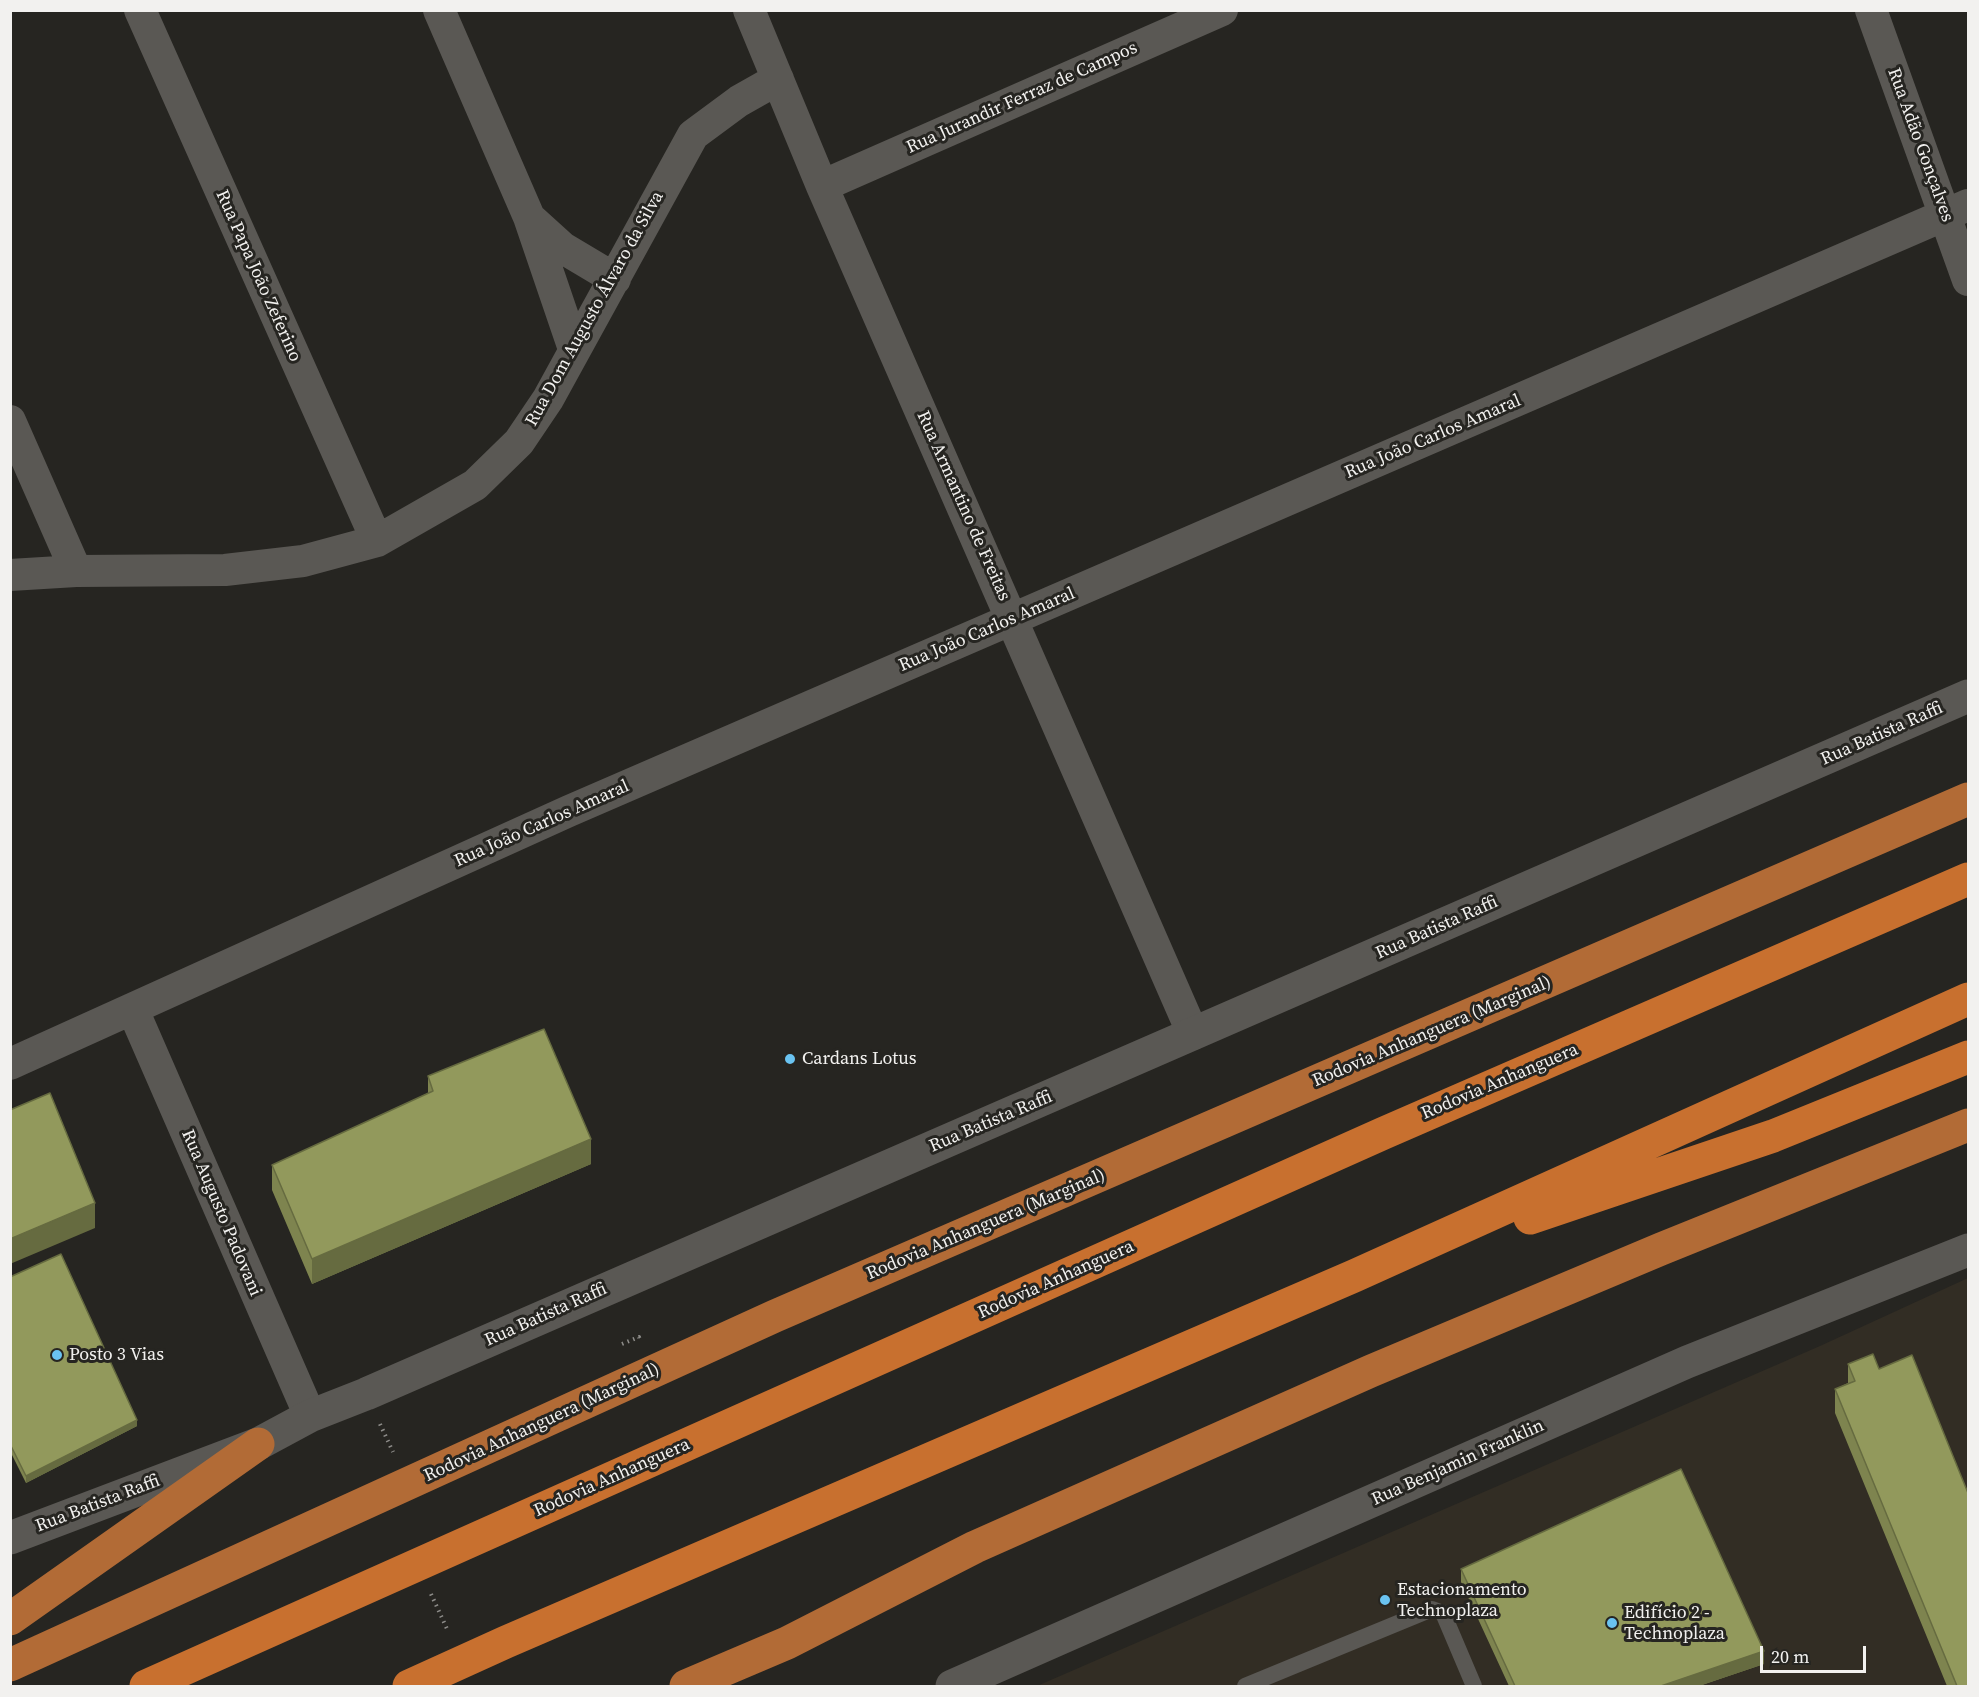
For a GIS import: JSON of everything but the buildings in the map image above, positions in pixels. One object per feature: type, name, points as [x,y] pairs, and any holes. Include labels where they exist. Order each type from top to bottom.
[{"type":"highway","name":"Rodovia Anhanguera (Marginal)","points":[[10,1665],[775,1316],[1968,799]]},
{"type":"highway","name":"Rodovia Anhanguera","points":[[146,1686],[1384,1133],[1968,879]]},
{"type":"highway","points":[[409,1686],[1354,1276],[1968,999]]},
{"type":"highway","points":[[1354,1276],[1773,1136],[1968,1057]]},
{"type":"highway","points":[[686,1686],[787,1642],[975,1547],[1361,1376],[1661,1249],[1968,1125]]},
{"type":"highway","points":[[10,1619],[258,1444]]},
{"type":"street","name":"Rua Papa João Zeferino","points":[[140,10],[377,541]]},
{"type":"street","points":[[439,10],[529,217],[574,349]]},
{"type":"street","name":"Rua Armantino de Freitas","points":[[749,10],[822,186],[1193,1034]]},
{"type":"street","name":"Rua Jurandir Ferraz de Campos","points":[[822,186],[1222,10]]},
{"type":"street","name":"Rua Adão Gonçalves","points":[[1870,10],[1957,210],[1968,280]]},
{"type":"street","name":"Rua Dom Augusto Álvaro da Silva","points":[[10,575],[76,571],[225,570],[303,561],[377,541],[475,485],[519,442],[548,399],[693,135],[739,101],[778,79]]},
{"type":"street","name":"Rua João Carlos Amaral","points":[[10,1064],[569,811],[1957,210]]},
{"type":"street","points":[[529,217],[563,248],[615,279]]},
{"type":"street","points":[[10,421],[76,571]]},
{"type":"street","name":"Rua Batista Raffi","points":[[10,1538],[258,1444],[310,1416],[1968,696]]},
{"type":"street","name":"Rua Augusto Padovani","points":[[133,1010],[310,1416]]},
{"type":"street","name":"Rua Benjamin Franklin","points":[[952,1686],[1687,1362],[1966,1256]]},
{"type":"lane","points":[[1245,1686],[1432,1609],[1443,1613],[1474,1686]]},
{"type":"lane","points":[[725,1686],[787,1642]]},
{"type":"shaded area","points":[[1968,1278],[1968,1686],[1037,1686],[1820,1346]]},
{"type":"place","name":"Cardans Lotus","points":[[790,1059]]},
{"type":"place","name":"Posto 3 Vias","points":[[57,1355]]},
{"type":"place","name":"Estacionamento Technoplaza","points":[[1385,1600]]},
{"type":"place","name":"Edifício 2 - Technoplaza","points":[[1612,1623]]}]
